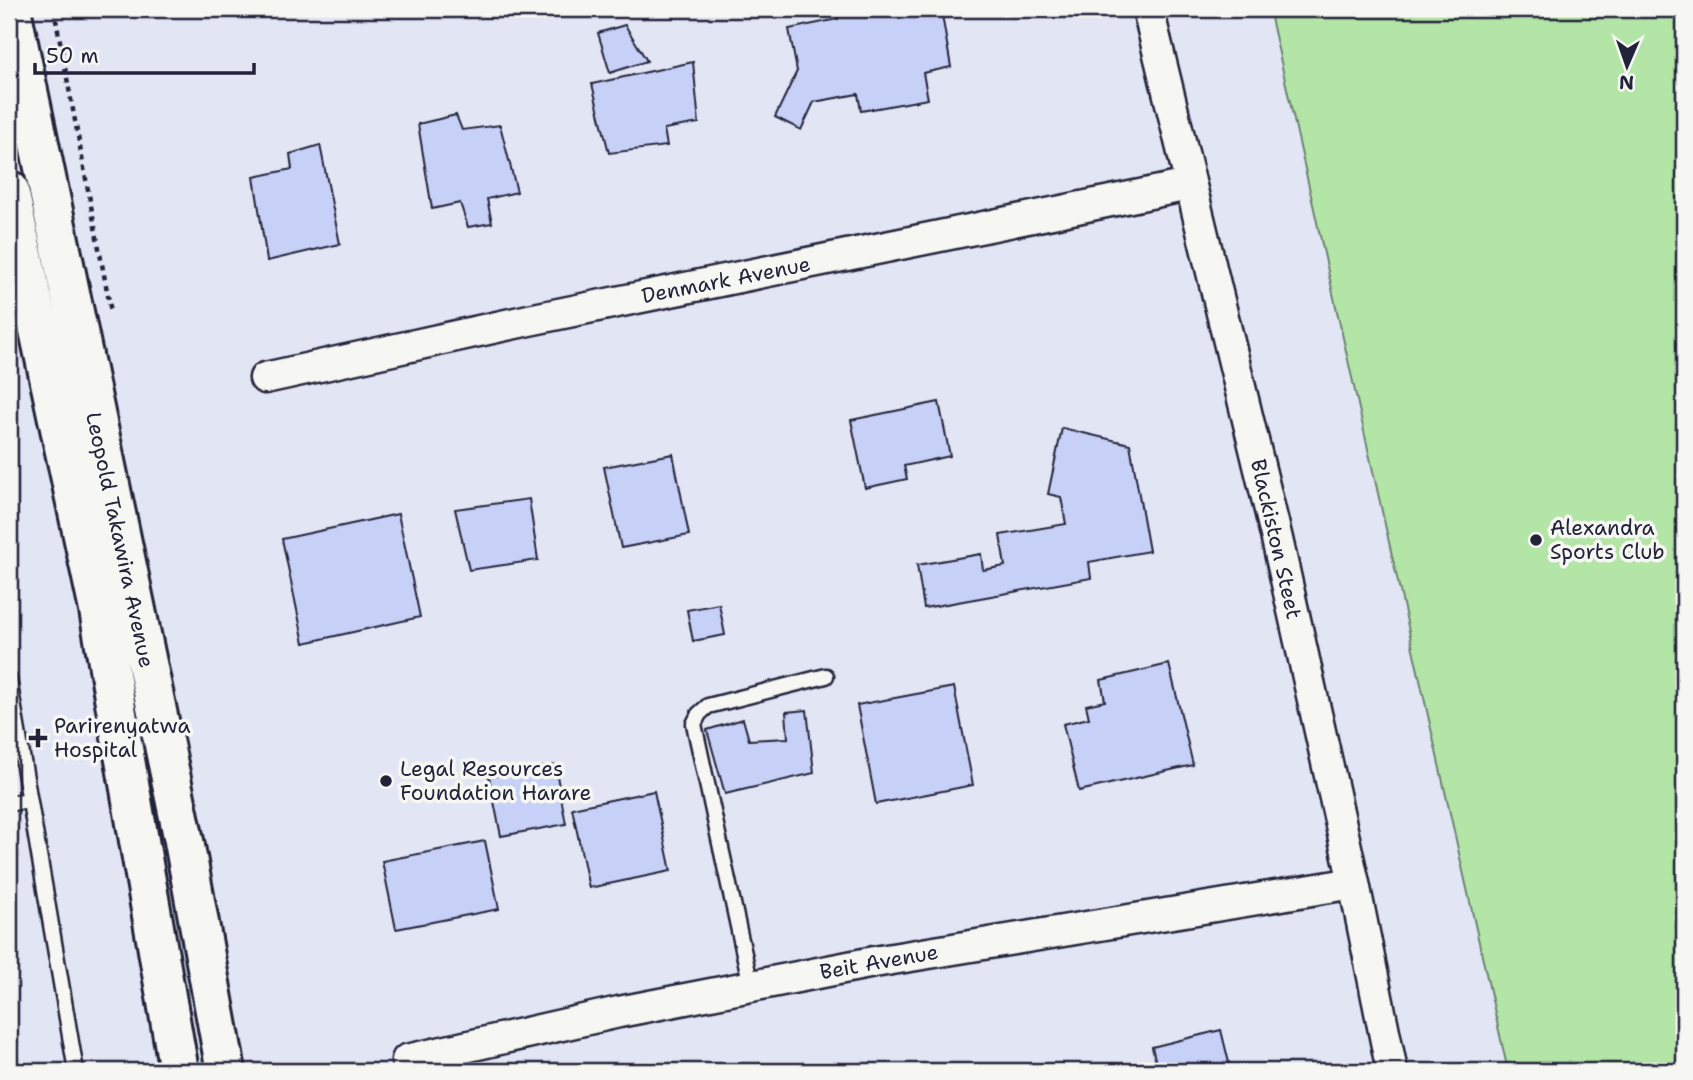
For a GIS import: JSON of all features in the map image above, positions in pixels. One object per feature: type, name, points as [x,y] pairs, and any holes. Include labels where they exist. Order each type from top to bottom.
[{"type":"main road","name":"Leopold Takawira Avenue","points":[[11,9],[184,841],[226,1071]]},
{"type":"main road","name":"Leopold Takawira Avenue","points":[[9,190],[99,610],[180,1071]]},
{"type":"street","name":"Blackiston Steet","points":[[1147,9],[1277,539],[1354,883],[1392,1071]]},
{"type":"street","name":"Denmark Avenue","points":[[265,378],[529,320],[1189,185]]},
{"type":"street","name":"Beit Avenue","points":[[407,1060],[874,961],[1354,883]]},
{"type":"lane","points":[[751,986],[694,724],[699,713],[708,706],[826,676]]},
{"type":"lane","points":[[9,679],[76,1071]]},
{"type":"lane","points":[[9,804],[28,800]]},
{"type":"shaded area","points":[[9,9],[1684,9],[1684,1071],[9,1071]]},
{"type":"green space","name":"Alexandra Sports Club","points":[[1269,9],[1684,9],[1684,1071],[1508,1071]]},
{"type":"building","points":[[837,9],[881,9],[883,17],[941,9],[951,67],[923,73],[928,99],[861,111],[858,94],[814,102],[801,130],[775,117],[797,71],[789,29],[838,19]]},
{"type":"building","points":[[625,25],[647,61],[610,73],[598,33]]},
{"type":"building","points":[[693,62],[699,123],[664,129],[667,146],[609,153],[592,84]]},
{"type":"building","points":[[456,115],[462,130],[500,125],[517,192],[487,199],[492,223],[468,227],[460,203],[432,209],[418,124]]},
{"type":"building","points":[[320,145],[340,244],[267,261],[254,177],[292,169],[290,154]]},
{"type":"building","points":[[939,402],[950,456],[904,466],[907,479],[865,488],[851,420]]},
{"type":"building","points":[[1062,428],[1130,444],[1149,551],[1089,562],[1091,578],[924,608],[917,565],[981,554],[983,570],[1005,566],[1000,535],[1066,524],[1061,497],[1048,494]]},
{"type":"building","points":[[673,454],[689,535],[621,548],[604,467]]},
{"type":"building","points":[[529,499],[538,560],[469,570],[455,509]]},
{"type":"building","points":[[398,514],[420,617],[304,643],[282,539]]},
{"type":"building","points":[[719,604],[725,635],[693,641],[687,610]]},
{"type":"building","points":[[1169,664],[1193,765],[1079,791],[1063,724],[1089,718],[1086,705],[1105,701],[1101,680]]},
{"type":"building","points":[[954,687],[973,785],[876,804],[857,705]]},
{"type":"building","points":[[807,710],[814,773],[725,794],[707,730],[743,719],[749,740],[788,738],[786,712]]},
{"type":"building","points":[[555,765],[566,824],[501,836],[489,777]]},
{"type":"building","points":[[654,791],[671,871],[589,888],[572,808]]},
{"type":"building","points":[[485,841],[499,909],[396,929],[382,861]]},
{"type":"building","points":[[1221,1030],[1231,1071],[1158,1071],[1152,1047]]},
{"type":"place","name":"Alexandra Sports Club","points":[[1536,540]]},
{"type":"place","name":"Parirenyatwa Hospital","points":[[38,738]]},
{"type":"place","name":"Legal Resources Foundation Harare","points":[[386,781]]}]
